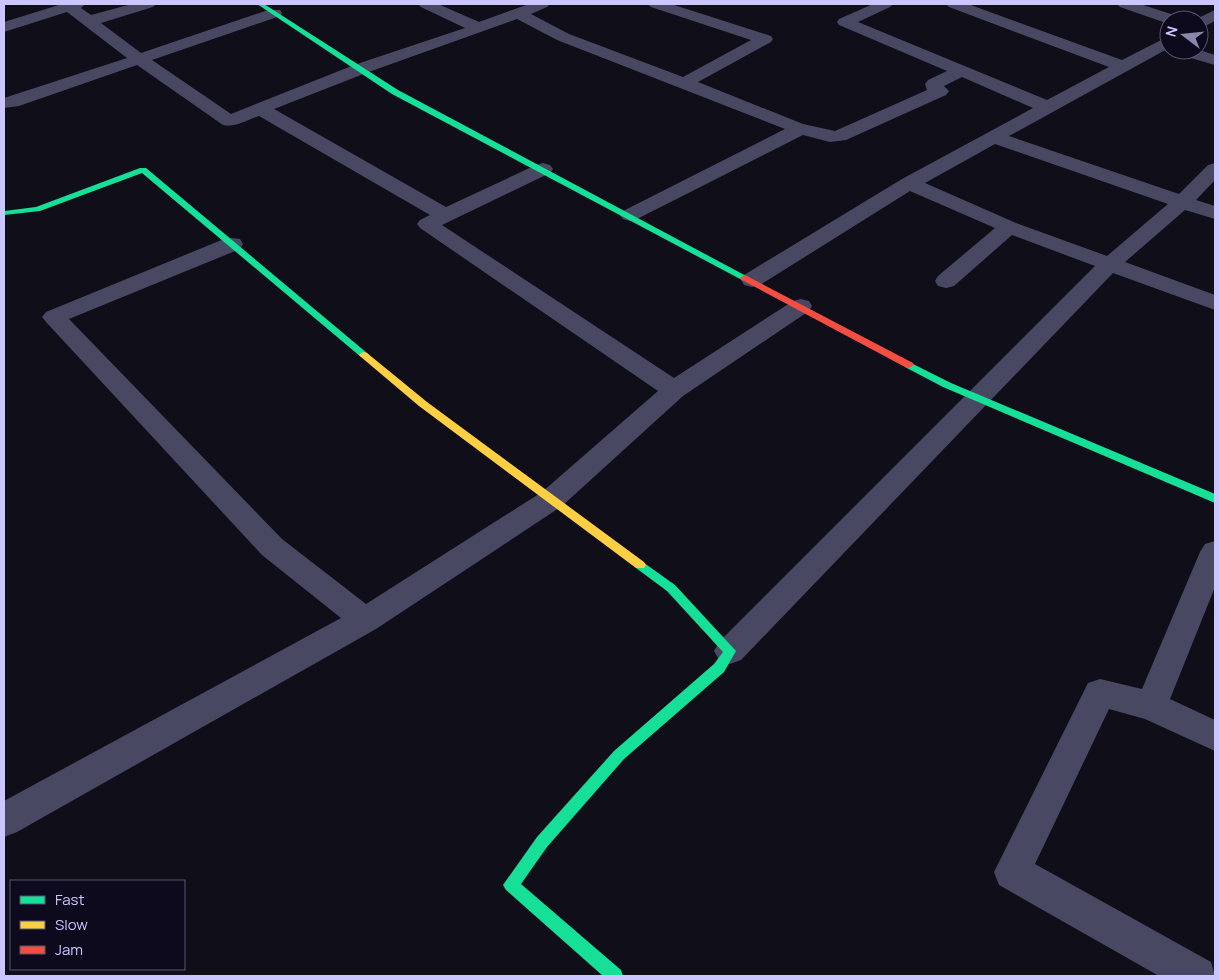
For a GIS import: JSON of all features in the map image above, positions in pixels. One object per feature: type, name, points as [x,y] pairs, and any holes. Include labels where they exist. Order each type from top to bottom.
[{"type":"street","points":[[89,21],[148,4]]},
{"type":"street","points":[[260,4],[395,92],[947,384],[1057,433],[1215,499]]},
{"type":"street","points":[[426,4],[479,28]]},
{"type":"street","points":[[4,27],[73,5],[89,21],[139,59],[229,121],[360,69],[542,4]]},
{"type":"street","points":[[656,4],[766,39],[684,82]]},
{"type":"street","points":[[885,4],[845,22],[1047,107]]},
{"type":"street","points":[[954,4],[1123,66]]},
{"type":"street","points":[[1125,4],[1159,15]]},
{"type":"street","points":[[4,103],[13,102],[274,13]]},
{"type":"street","points":[[518,13],[562,37],[684,82],[800,129],[814,129],[834,137],[940,91],[934,87],[934,84],[961,71]]},
{"type":"street","points":[[752,280],[909,183],[1159,47]]},
{"type":"street","points":[[260,109],[445,215]]},
{"type":"street","points":[[630,215],[800,129]]},
{"type":"street","points":[[993,137],[1215,213]]},
{"type":"street","points":[[543,169],[427,224],[674,390]]},
{"type":"street","points":[[615,976],[511,885],[542,842],[619,755],[719,668],[730,651],[1110,264],[1183,201],[1215,169]]},
{"type":"street","points":[[4,213],[37,209],[144,170],[423,404],[671,588],[730,651]]},
{"type":"street","points":[[909,183],[1009,227],[1215,302]]},
{"type":"street","points":[[946,281],[1009,227]]},
{"type":"street","points":[[232,244],[54,317],[272,547],[366,620]]},
{"type":"street","points":[[4,820],[366,620],[552,499],[674,390],[801,306]]},
{"type":"street","points":[[1151,706],[1215,555]]},
{"type":"street","points":[[1197,976],[1012,872],[1100,693],[1151,706],[1215,736]]},
{"type":"traffic: fast","points":[[260,4],[395,92],[745,278]]},
{"type":"traffic: fast","points":[[4,213],[37,209],[143,170],[364,355]]},
{"type":"traffic: fast","points":[[909,365],[947,385],[1215,499]]},
{"type":"traffic: fast","points":[[615,976],[511,885],[542,842],[619,755],[719,668],[730,651],[671,588],[640,565]]},
{"type":"traffic: slow","points":[[364,355],[423,404],[640,565]]},
{"type":"traffic: jam","points":[[745,278],[909,365]]}]
